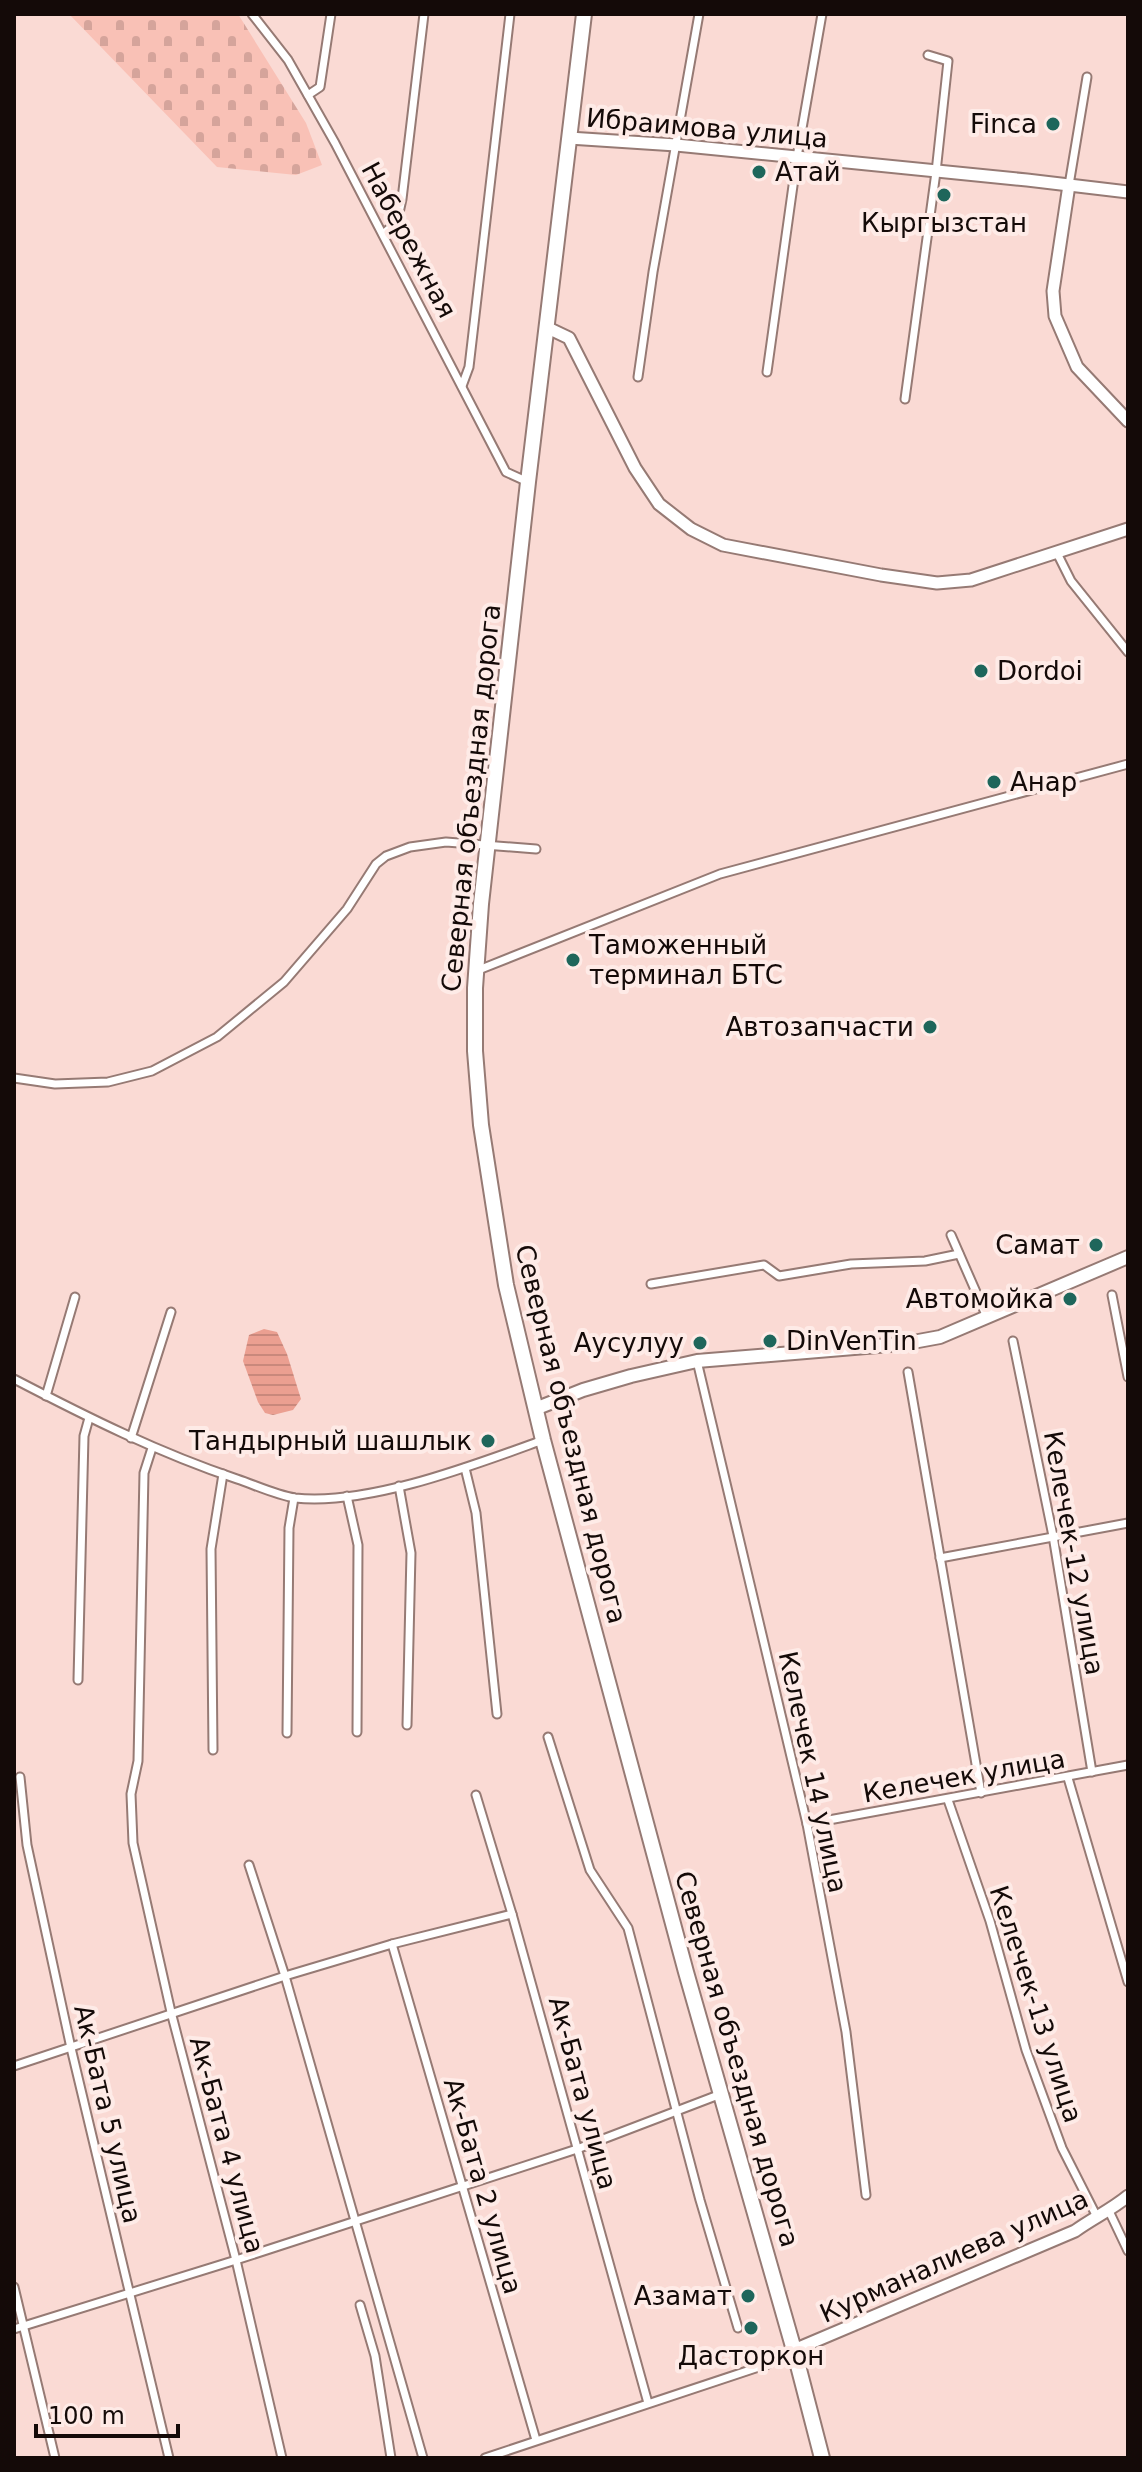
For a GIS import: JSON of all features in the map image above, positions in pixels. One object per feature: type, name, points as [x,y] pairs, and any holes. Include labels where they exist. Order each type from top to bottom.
[{"type":"highway","name":"Северная объездная дорога","points":[[584,14],[481,904],[475,1051],[481,1125],[506,1285],[535,1409],[681,1957],[822,2458]]},
{"type":"main road","points":[[535,1409],[583,1390],[697,1361],[902,1344],[940,1337],[1128,1257]]},
{"type":"street","name":"Набережная","points":[[252,14],[288,60],[308,95],[506,472],[528,482]]},
{"type":"street","points":[[308,95],[320,87],[331,14]]},
{"type":"street","points":[[383,234],[397,222],[402,199],[424,14]]},
{"type":"street","points":[[462,386],[469,367],[510,14]]},
{"type":"street","points":[[638,377],[653,272],[699,14]]},
{"type":"street","points":[[767,372],[797,157],[822,14]]},
{"type":"street","points":[[905,399],[948,61],[928,55]]},
{"type":"street","points":[[1087,77],[1053,291],[1055,316],[1077,367],[1128,421]]},
{"type":"street","name":"Ибраимова улица","points":[[569,138],[676,145],[1128,192]]},
{"type":"street","points":[[548,328],[569,338],[635,468],[659,504],[691,529],[723,545],[937,583],[971,580],[1128,529]]},
{"type":"street","points":[[1057,553],[1071,581],[1128,652]]},
{"type":"street","points":[[476,971],[720,874],[1128,764]]},
{"type":"street","points":[[14,1078],[55,1084],[108,1082],[152,1071],[217,1037],[284,982],[347,909],[376,864],[386,856],[410,847],[446,842],[536,849]]},
{"type":"street","points":[[951,1235],[987,1317]]},
{"type":"street","points":[[651,1284],[764,1265],[779,1276],[851,1264],[925,1261],[959,1254]]},
{"type":"street","points":[[1112,1295],[1128,1377]]},
{"type":"street","points":[[46,1396],[75,1297]]},
{"type":"street","points":[[131,1438],[171,1312]]},
{"type":"street","name":"Келечек-12 улица","points":[[1013,1341],[1053,1536],[1092,1772]]},
{"type":"street","name":"Келечек 14 улица","points":[[697,1361],[807,1824],[846,2032],[866,2195]]},
{"type":"street","points":[[908,1372],[981,1793]]},
{"type":"street","points":[[14,1379],[152,1448],[294,1498],[347,1496],[399,1486],[465,1468],[543,1440]]},
{"type":"street","points":[[78,1680],[84,1436],[89,1418]]},
{"type":"street","name":"Ак-Бата 4 улица","points":[[152,1448],[144,1473],[138,1761],[131,1794],[133,1843],[171,2012],[236,2260],[282,2458]]},
{"type":"street","points":[[465,1468],[476,1513],[497,1714]]},
{"type":"street","points":[[213,1750],[211,1549],[223,1474]]},
{"type":"street","points":[[399,1486],[411,1553],[407,1725]]},
{"type":"street","points":[[347,1496],[358,1545],[357,1732]]},
{"type":"street","points":[[287,1733],[289,1528],[294,1498]]},
{"type":"street","points":[[940,1558],[1128,1523]]},
{"type":"street","points":[[548,1737],[590,1870],[628,1928],[738,2328]]},
{"type":"street","name":"Келечек улица","points":[[807,1824],[1128,1765]]},
{"type":"street","name":"Ак-Бата 5 улица","points":[[20,1777],[27,1845],[71,2048],[169,2458]]},
{"type":"street","points":[[1068,1778],[1128,1982]]},
{"type":"street","name":"Ак-Бата улица","points":[[476,1795],[648,2403]]},
{"type":"street","name":"Келечек-13 улица","points":[[948,1800],[990,1921],[1036,2078],[1062,2148],[1096,2215]]},
{"type":"street","points":[[249,1865],[285,1976],[423,2458]]},
{"type":"street","points":[[14,2066],[285,1976],[392,1944],[512,1914]]},
{"type":"street","name":"Ак-Бата 2 улица","points":[[392,1944],[536,2440]]},
{"type":"street","points":[[14,2329],[577,2149],[721,2094]]},
{"type":"street","name":"Курманалиева улица","points":[[794,2350],[1075,2231],[1128,2196]]},
{"type":"street","points":[[1109,2211],[1128,2251]]},
{"type":"street","points":[[14,2287],[55,2458]]},
{"type":"street","points":[[360,2305],[375,2356],[391,2458]]},
{"type":"street","points":[[485,2458],[768,2364],[794,2350]]},
{"type":"green space","points":[[69,14],[238,14],[306,123],[322,165],[296,175],[217,167]]},
{"type":"shaded area","points":[[264,1329],[277,1332],[301,1399],[293,1410],[273,1415],[265,1413],[258,1402],[243,1361],[249,1335]]},
{"type":"place","name":"Finca","points":[[1053,124]]},
{"type":"place","name":"Атай","points":[[759,172]]},
{"type":"place","name":"Кыргызстан","points":[[944,195]]},
{"type":"place","name":"Dordoi","points":[[981,671]]},
{"type":"place","name":"Анар","points":[[994,782]]},
{"type":"place","name":"Таможенный терминал БТС","points":[[573,960]]},
{"type":"place","name":"Автозапчасти","points":[[930,1027]]},
{"type":"place","name":"Самат","points":[[1096,1245]]},
{"type":"place","name":"Автомойка","points":[[1070,1299]]},
{"type":"place","name":"DinVenTin","points":[[770,1341]]},
{"type":"place","name":"Аусулуу","points":[[700,1343]]},
{"type":"place","name":"Тандырный шашлык","points":[[488,1441]]},
{"type":"place","name":"Азамат","points":[[748,2296]]},
{"type":"place","name":"Дасторкон","points":[[751,2328]]}]
